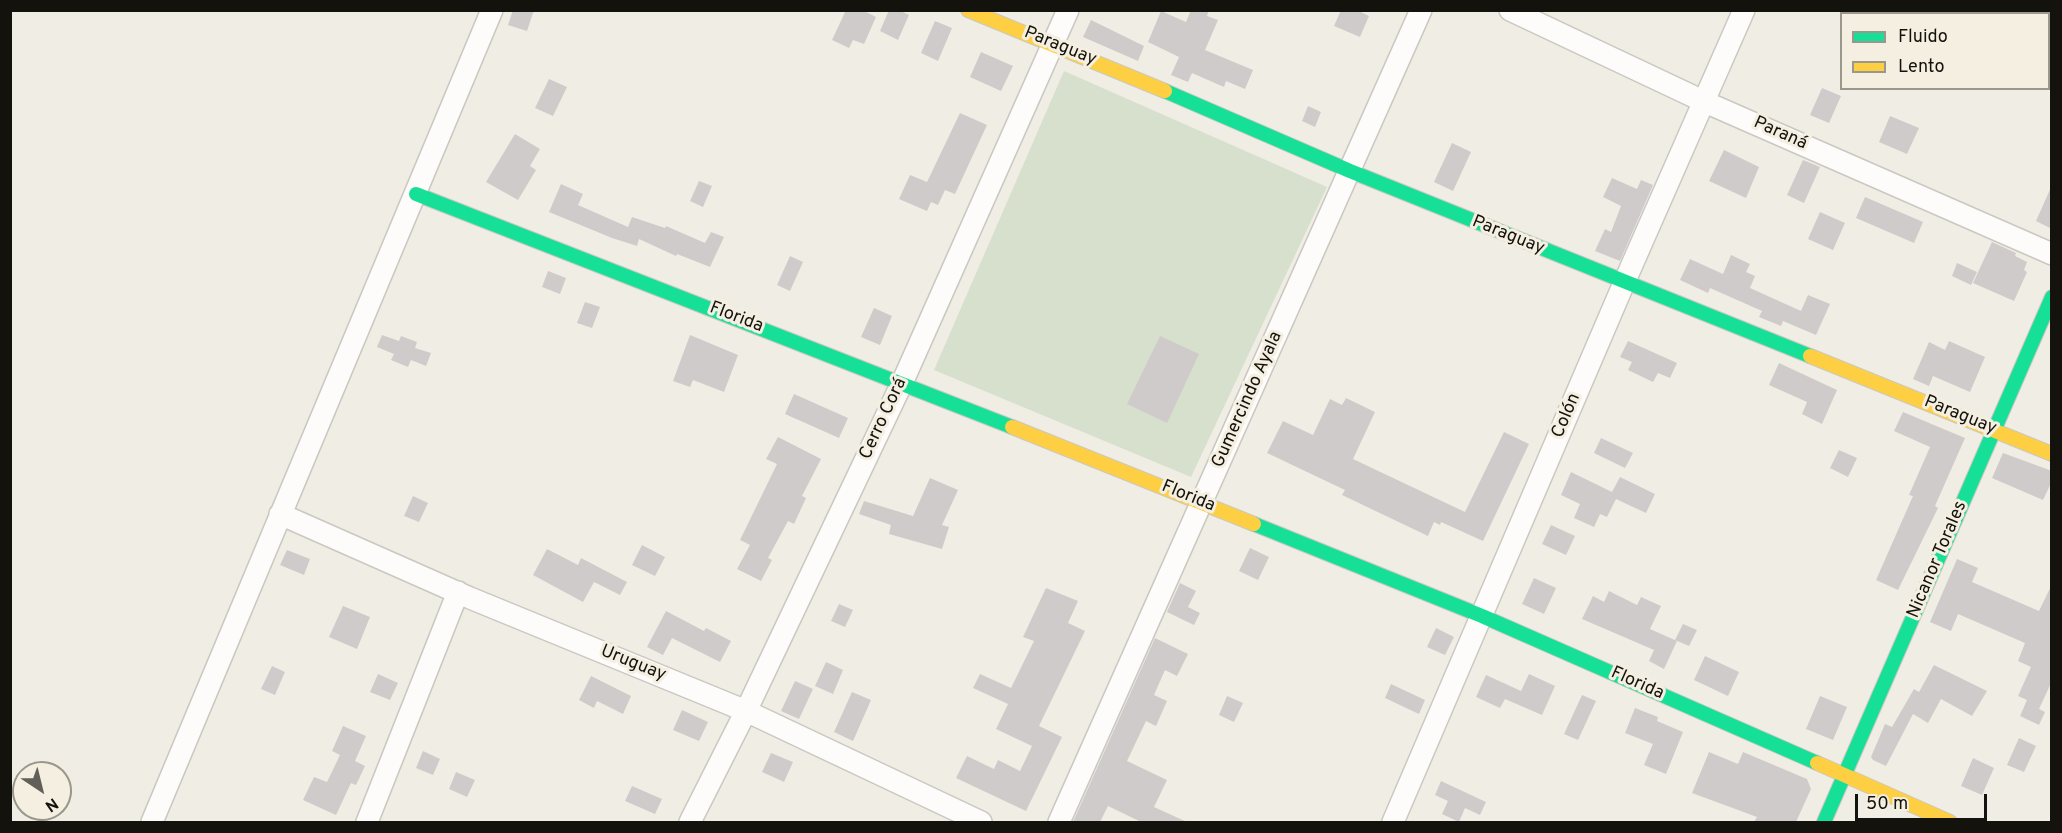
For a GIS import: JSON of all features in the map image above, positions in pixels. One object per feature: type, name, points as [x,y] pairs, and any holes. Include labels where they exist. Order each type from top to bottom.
[{"type":"street","points":[[152,822],[492,10]]},
{"type":"street","name":"Paraguay","points":[[968,10],[1053,43],[1350,171],[2052,454]]},
{"type":"street","name":"Cerro Corá","points":[[690,822],[746,711],[902,383],[1068,10]]},
{"type":"street","name":"Gumercindo Ayala","points":[[1059,822],[1421,10]]},
{"type":"street","name":"Paraná","points":[[1510,10],[1705,102],[2052,254]]},
{"type":"street","name":"Colón","points":[[1393,822],[1624,283],[1744,10]]},
{"type":"street","name":"Florida","points":[[416,194],[902,383],[1482,616],[1950,822]]},
{"type":"street","name":"Nicanor Torales","points":[[1824,822],[2052,297]]},
{"type":"street","name":"Uruguay","points":[[280,514],[458,592],[746,711],[981,822]]},
{"type":"street","points":[[367,822],[458,592]]},
{"type":"green space","points":[[1064,71],[1327,187],[1191,477],[934,370]]},
{"type":"building","points":[[513,10],[534,10],[527,31],[508,25]]},
{"type":"building","points":[[846,10],[862,10],[876,17],[864,44],[853,40],[849,48],[832,40]]},
{"type":"building","points":[[889,10],[899,10],[909,15],[898,40],[880,31]]},
{"type":"building","points":[[1191,10],[1209,10],[1207,16],[1218,20],[1205,50],[1253,70],[1245,89],[1226,81],[1224,87],[1192,73],[1188,82],[1171,75],[1179,57],[1148,42],[1161,11],[1186,22]]},
{"type":"building","points":[[1341,10],[1357,10],[1369,16],[1360,37],[1334,26]]},
{"type":"building","points":[[1091,20],[1144,46],[1138,61],[1083,37]]},
{"type":"building","points":[[935,21],[952,28],[938,61],[921,53]]},
{"type":"building","points":[[981,52],[1013,66],[1001,91],[970,77]]},
{"type":"building","points":[[549,79],[567,87],[553,116],[535,108]]},
{"type":"building","points":[[1822,88],[1841,96],[1829,123],[1810,115]]},
{"type":"building","points":[[1308,106],[1321,112],[1315,127],[1302,121]]},
{"type":"building","points":[[960,113],[987,125],[955,194],[945,190],[938,205],[931,202],[927,211],[899,199],[910,175],[927,182]]},
{"type":"building","points":[[1890,116],[1919,128],[1907,154],[1879,142]]},
{"type":"building","points":[[515,134],[540,149],[530,166],[536,170],[518,200],[486,182]]},
{"type":"building","points":[[1452,143],[1471,152],[1453,191],[1434,182]]},
{"type":"building","points":[[1724,150],[1759,167],[1746,198],[1709,181]]},
{"type":"building","points":[[1803,160],[1820,167],[1804,203],[1787,195]]},
{"type":"building","points":[[1612,178],[1637,189],[1641,180],[1653,185],[1620,261],[1595,251],[1605,229],[1611,232],[1621,206],[1603,197]]},
{"type":"building","points":[[699,181],[712,186],[703,207],[690,201]]},
{"type":"building","points":[[561,184],[583,194],[578,205],[628,227],[632,217],[665,228],[666,226],[705,243],[711,232],[724,237],[710,267],[677,254],[676,256],[639,239],[637,246],[612,238],[549,212]]},
{"type":"building","points":[[2052,185],[2052,229],[2036,221]]},
{"type":"building","points":[[1865,197],[1923,222],[1914,243],[1856,218]]},
{"type":"building","points":[[1820,212],[1845,223],[1833,250],[1808,239]]},
{"type":"building","points":[[1992,242],[2016,253],[2015,256],[2027,262],[2024,270],[2027,272],[2014,301],[1973,283]]},
{"type":"building","points":[[1731,255],[1750,264],[1746,272],[1755,276],[1750,288],[1801,311],[1808,295],[1830,304],[1816,335],[1783,321],[1781,326],[1759,317],[1762,311],[1710,288],[1708,293],[1680,280],[1690,259],[1723,274]]},
{"type":"building","points":[[790,256],[803,262],[790,291],[777,285]]},
{"type":"building","points":[[1957,263],[1977,272],[1971,285],[1952,276]]},
{"type":"building","points":[[548,271],[566,278],[560,294],[542,287]]},
{"type":"building","points":[[585,302],[600,307],[592,328],[577,323]]},
{"type":"building","points":[[874,308],[892,316],[880,345],[861,337]]},
{"type":"building","points":[[382,335],[399,341],[401,336],[417,342],[415,348],[431,353],[426,366],[411,360],[408,367],[391,360],[394,354],[377,347]]},
{"type":"building","points":[[690,335],[738,355],[724,392],[693,380],[690,387],[673,381]]},
{"type":"building","points":[[1160,336],[1199,354],[1167,423],[1127,404]]},
{"type":"building","points":[[1628,341],[1677,363],[1670,378],[1658,373],[1653,382],[1628,370],[1632,362],[1620,357]]},
{"type":"building","points":[[1949,341],[1985,357],[1970,392],[1933,376],[1929,386],[1913,379],[1929,342],[1945,350]]},
{"type":"building","points":[[1779,363],[1837,390],[1822,424],[1802,414],[1807,402],[1769,385]]},
{"type":"building","points":[[794,394],[848,418],[839,438],[785,414]]},
{"type":"building","points":[[1346,398],[1375,412],[1353,459],[1465,512],[1504,432],[1529,444],[1483,541],[1441,522],[1440,525],[1434,522],[1428,536],[1342,495],[1345,490],[1267,453],[1283,421],[1313,435],[1330,399],[1342,405]]},
{"type":"building","points":[[1903,412],[1965,438],[1935,506],[1938,508],[1898,590],[1876,580],[1913,496],[1909,495],[1930,447],[1894,431]]},
{"type":"building","points":[[778,437],[821,459],[802,496],[806,498],[794,524],[788,521],[768,558],[772,560],[761,581],[737,569],[750,545],[740,540],[777,464],[766,459]]},
{"type":"building","points":[[1601,438],[1633,453],[1625,468],[1594,453]]},
{"type":"building","points":[[1839,450],[1857,458],[1848,477],[1830,468]]},
{"type":"building","points":[[2003,453],[2052,471],[2052,481],[2043,500],[1992,478]]},
{"type":"building","points":[[1571,472],[1612,492],[1620,477],[1655,494],[1646,513],[1616,499],[1607,517],[1600,514],[1594,527],[1574,518],[1580,504],[1561,495]]},
{"type":"building","points":[[930,478],[958,490],[942,525],[949,527],[942,549],[889,534],[891,525],[859,514],[864,501],[913,516]]},
{"type":"building","points":[[413,496],[428,503],[419,522],[404,516]]},
{"type":"building","points":[[1551,525],[1575,536],[1566,555],[1542,544]]},
{"type":"building","points":[[642,545],[665,557],[655,576],[632,565]]},
{"type":"building","points":[[1250,548],[1269,557],[1258,580],[1239,571]]},
{"type":"building","points":[[547,549],[578,565],[581,558],[627,582],[620,595],[594,582],[583,602],[533,575]]},
{"type":"building","points":[[287,550],[310,559],[304,575],[280,565]]},
{"type":"building","points":[[1957,559],[1978,568],[1972,582],[2039,611],[2052,584],[2052,681],[2039,709],[2045,712],[2039,725],[2020,716],[2027,700],[2018,696],[2031,667],[2018,661],[2025,643],[1958,614],[1951,631],[1930,622]]},
{"type":"building","points":[[1534,578],[1556,588],[1544,614],[1522,604]]},
{"type":"building","points":[[1180,583],[1196,591],[1188,607],[1200,613],[1194,625],[1167,612]]},
{"type":"building","points":[[1046,588],[1078,601],[1068,623],[1085,631],[1039,726],[1062,737],[1026,811],[956,778],[967,756],[994,769],[998,760],[1020,771],[1032,746],[996,729],[1008,704],[973,688],[980,674],[1011,688],[1034,641],[1023,637]]},
{"type":"building","points":[[1609,591],[1637,605],[1641,597],[1661,606],[1650,629],[1677,641],[1664,669],[1649,661],[1654,650],[1582,619],[1593,596],[1604,602]]},
{"type":"building","points":[[839,604],[853,610],[845,627],[831,621]]},
{"type":"building","points":[[343,606],[370,617],[357,649],[329,637]]},
{"type":"building","points":[[666,611],[704,631],[706,628],[731,641],[720,662],[672,638],[663,655],[647,647]]},
{"type":"building","points":[[1683,624],[1697,630],[1689,646],[1675,640]]},
{"type":"building","points":[[1436,628],[1454,637],[1445,655],[1427,647]]},
{"type":"building","points":[[1155,638],[1188,654],[1177,676],[1165,670],[1154,695],[1167,701],[1156,726],[1146,721],[1127,761],[1167,780],[1154,807],[1187,822],[1141,822],[1108,806],[1100,822],[1073,822]]},
{"type":"building","points":[[1705,656],[1739,672],[1728,696],[1694,680]]},
{"type":"building","points":[[826,662],[843,670],[833,694],[815,686]]},
{"type":"building","points":[[1934,665],[1987,691],[1972,716],[1941,699],[1928,723],[1913,714],[1886,766],[1873,760],[1871,757],[1885,724],[1892,727],[1914,689],[1919,692]]},
{"type":"building","points":[[272,666],[285,672],[275,695],[261,689]]},
{"type":"building","points":[[378,674],[398,683],[390,700],[370,692]]},
{"type":"building","points":[[1529,674],[1555,686],[1542,715],[1505,699],[1500,708],[1476,697],[1486,675],[1521,691]]},
{"type":"building","points":[[591,676],[631,696],[623,714],[597,701],[594,708],[579,700]]},
{"type":"building","points":[[795,681],[813,689],[799,719],[781,711]]},
{"type":"building","points":[[1391,684],[1425,700],[1419,714],[1385,698]]},
{"type":"building","points":[[852,692],[871,700],[853,741],[834,732]]},
{"type":"building","points":[[1582,695],[1596,701],[1578,740],[1564,734]]},
{"type":"building","points":[[1227,696],[1243,703],[1234,722],[1219,715]]},
{"type":"building","points":[[1820,696],[1847,707],[1833,740],[1806,729]]},
{"type":"building","points":[[1635,708],[1658,717],[1657,721],[1683,732],[1666,774],[1644,765],[1653,744],[1625,733]]},
{"type":"building","points":[[682,710],[708,722],[699,741],[673,730]]},
{"type":"building","points":[[343,726],[366,736],[355,761],[365,766],[356,785],[351,783],[336,815],[303,800],[314,777],[327,782],[340,755],[332,751]]},
{"type":"building","points":[[2019,738],[2036,746],[2024,772],[2007,765]]},
{"type":"building","points":[[423,751],[440,759],[433,775],[416,768]]},
{"type":"building","points":[[1709,752],[1738,764],[1743,752],[1807,779],[1811,789],[1796,822],[1754,822],[1757,817],[1692,793]]},
{"type":"building","points":[[771,753],[793,762],[784,782],[762,772]]},
{"type":"building","points":[[1973,758],[1994,768],[1982,795],[1961,786]]},
{"type":"building","points":[[456,772],[475,780],[467,797],[449,789]]},
{"type":"building","points":[[1441,781],[1486,802],[1480,815],[1465,808],[1459,822],[1442,814],[1448,801],[1435,795]]},
{"type":"building","points":[[632,786],[662,799],[655,814],[625,801]]},
{"type":"traffic: fast","points":[[1165,91],[1350,171],[1810,356]]},
{"type":"traffic: fast","points":[[416,194],[1012,427]]},
{"type":"traffic: fast","points":[[1824,822],[2052,297]]},
{"type":"traffic: fast","points":[[1254,524],[1482,616],[1817,763]]},
{"type":"traffic: slow","points":[[968,10],[1165,91]]},
{"type":"traffic: slow","points":[[1810,356],[2052,454]]},
{"type":"traffic: slow","points":[[1012,427],[1254,524]]},
{"type":"traffic: slow","points":[[1817,763],[1950,822]]}]
